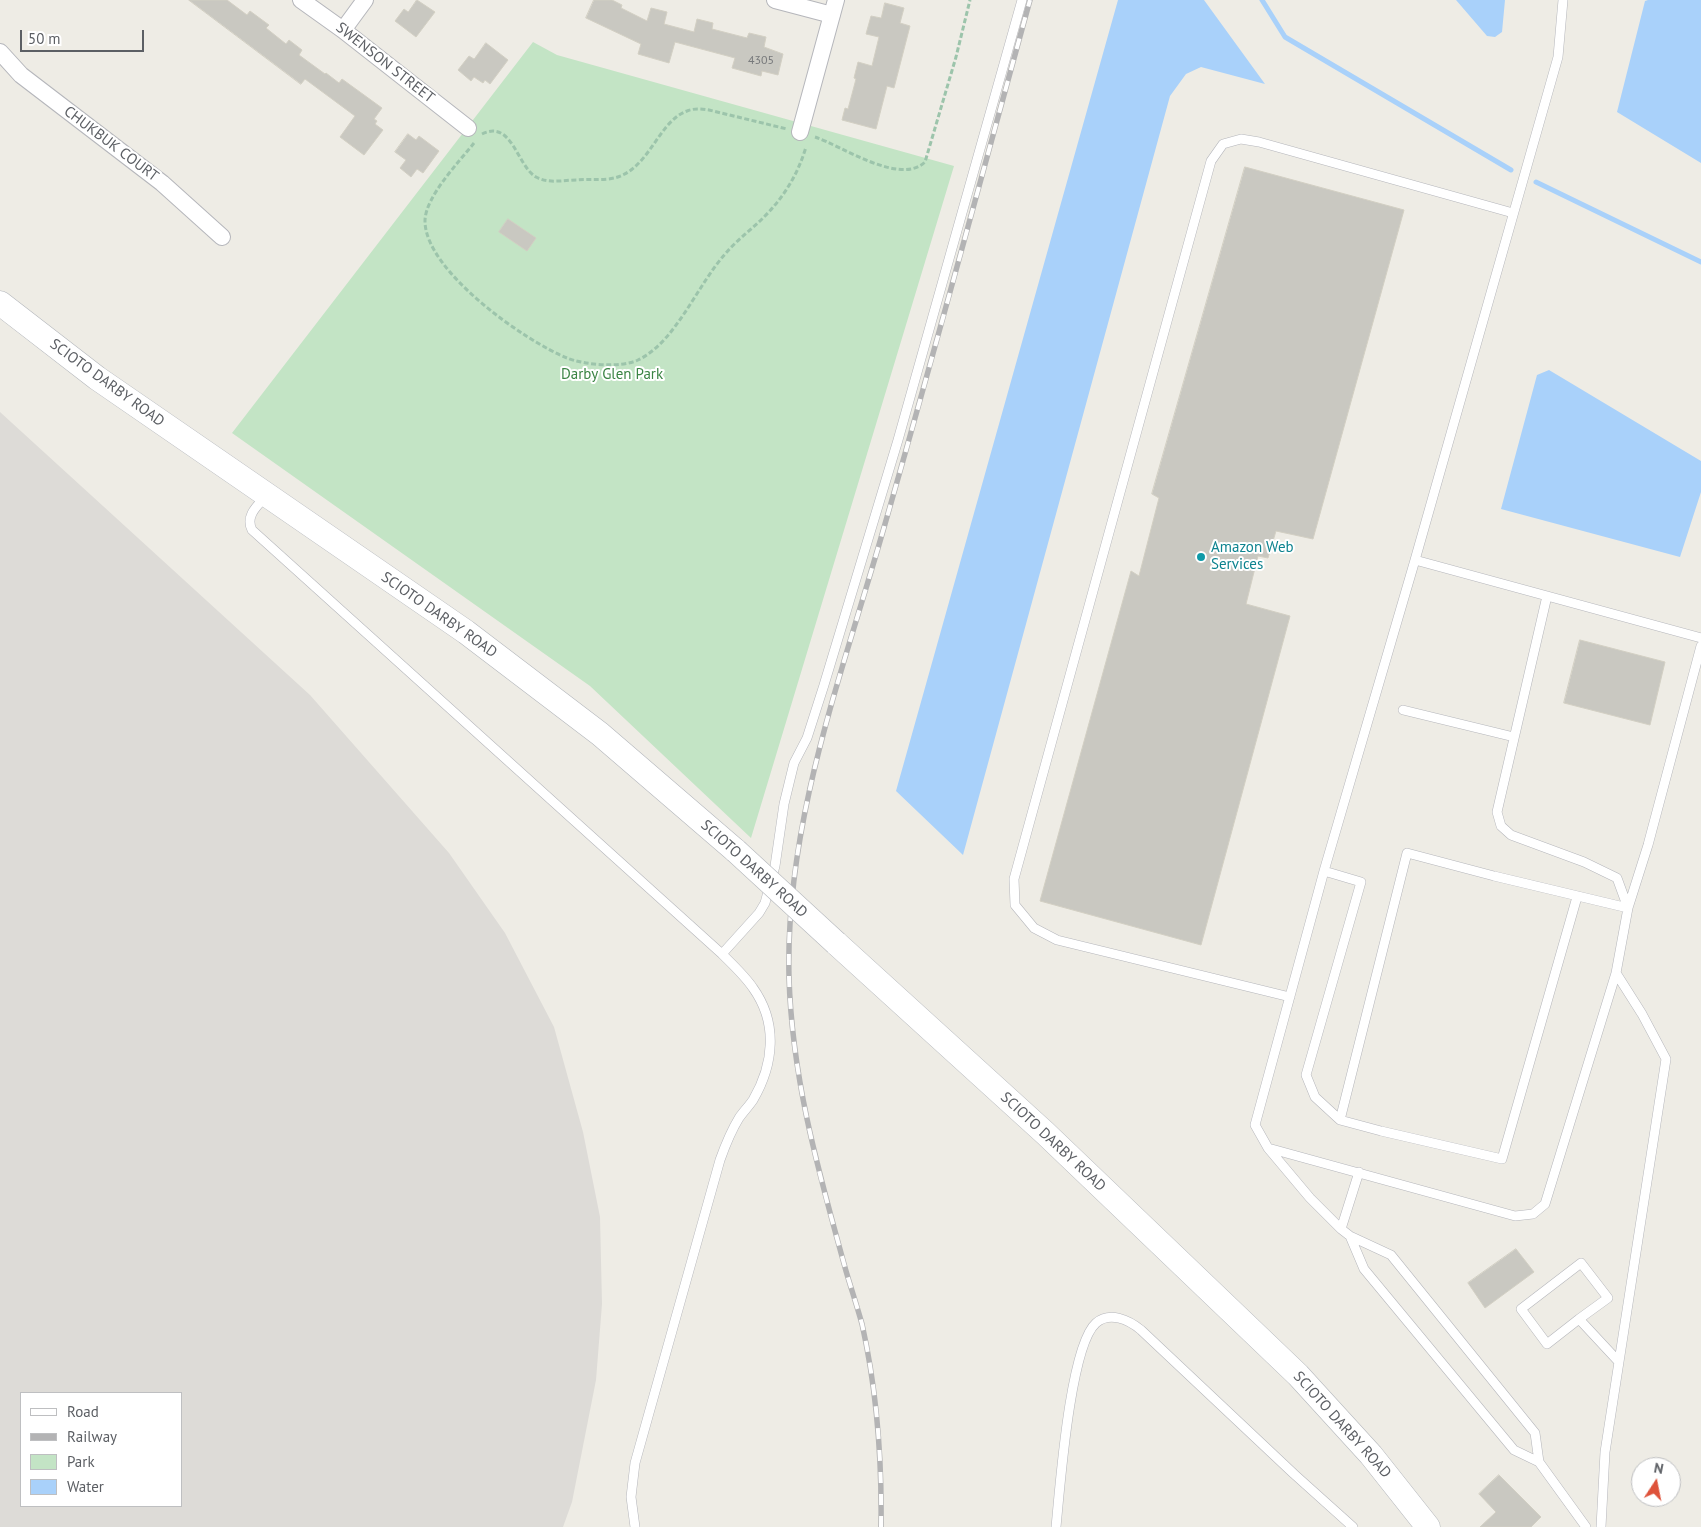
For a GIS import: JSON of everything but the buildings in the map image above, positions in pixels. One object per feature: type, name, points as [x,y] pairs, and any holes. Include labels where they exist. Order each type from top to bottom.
[{"type":"main road","name":"SCIOTO DARBY ROAD","points":[[0,303],[96,378],[466,632],[600,734],[736,851],[1045,1133],[1298,1375],[1371,1455],[1428,1527]]},
{"type":"street","name":"SWENSON STREET","points":[[301,0],[474,131]]},
{"type":"street","points":[[343,30],[365,0]]},
{"type":"street","points":[[775,0],[834,8],[805,134]]},
{"type":"street","name":"CHUKBUK COURT","points":[[0,52],[20,75],[162,183],[222,238]]},
{"type":"lane","points":[[722,954],[759,913],[765,903],[775,866],[782,811],[794,763],[807,738],[892,459],[1022,0]]},
{"type":"lane","points":[[1563,0],[1558,58],[1324,871],[1255,1125],[1268,1148],[1310,1198],[1342,1229],[1350,1236],[1391,1255],[1535,1433],[1539,1462],[1586,1527]]},
{"type":"lane","points":[[1290,997],[1057,940],[1034,928],[1015,905],[1014,879],[1211,161],[1223,144],[1241,139],[1513,213]]},
{"type":"lane","points":[[266,495],[249,518],[252,530],[722,954],[753,988],[767,1016],[771,1032],[771,1052],[760,1087],[728,1138],[720,1160],[636,1463],[631,1497],[635,1527]]},
{"type":"lane","points":[[1415,560],[1701,638]]},
{"type":"lane","points":[[1547,596],[1497,812],[1501,826],[1511,835],[1584,862],[1617,878],[1628,908]]},
{"type":"lane","points":[[1268,1148],[1514,1216],[1533,1214],[1545,1204],[1616,973],[1628,908],[1648,845],[1701,646]]},
{"type":"lane","points":[[1403,710],[1514,737]]},
{"type":"lane","points":[[1340,1120],[1407,853],[1577,897],[1628,908]]},
{"type":"lane","points":[[1324,871],[1361,882],[1306,1075],[1315,1097],[1340,1120],[1502,1159],[1577,897]]},
{"type":"lane","points":[[1601,1527],[1605,1452],[1666,1059],[1642,1014],[1616,973]]},
{"type":"lane","points":[[1342,1229],[1359,1172]]},
{"type":"lane","points":[[1350,1236],[1364,1269],[1514,1450],[1539,1462]]},
{"type":"lane","points":[[1580,1263],[1608,1298],[1579,1319],[1547,1344],[1521,1309],[1580,1263]]},
{"type":"lane","points":[[1056,1527],[1072,1394],[1080,1355],[1087,1337],[1095,1324],[1105,1318],[1112,1317],[1127,1321],[1141,1330],[1353,1527]]},
{"type":"lane","points":[[1579,1319],[1619,1362]]},
{"type":"path","points":[[805,134],[799,166],[783,195],[765,216],[726,254],[663,342],[637,361],[602,365],[568,358],[528,337],[489,310],[455,278],[432,246],[425,224],[427,206],[474,131],[490,131],[502,134],[514,146],[528,171],[536,177],[557,182],[610,179],[628,171],[640,162],[669,124],[686,111],[698,109],[709,110],[805,134],[829,141],[884,166],[904,170],[913,169],[925,162],[970,0]]},
{"type":"shaded area","points":[[0,412],[310,695],[449,853],[505,933],[554,1027],[583,1132],[600,1217],[602,1304],[596,1380],[572,1502],[563,1527],[0,1527]]},
{"type":"green space","name":"Darby Glen Park","points":[[533,42],[557,55],[954,166],[751,838],[590,686],[232,433]]},
{"type":"water","points":[[1118,0],[1204,0],[1265,84],[1201,67],[1186,74],[1170,96],[963,855],[896,791]]},
{"type":"water","points":[[1456,0],[1505,0],[1502,32],[1495,37],[1487,36]]},
{"type":"water","points":[[1701,0],[1701,163],[1617,112],[1645,1]]},
{"type":"water","points":[[1549,370],[1701,461],[1701,492],[1680,557],[1501,509],[1537,375]]},
{"type":"waterway","points":[[1262,0],[1285,37],[1511,170]]},
{"type":"waterway","points":[[1536,182],[1701,262]]},
{"type":"railway","points":[[881,1527],[878,1425],[867,1349],[862,1324],[817,1162],[795,1053],[789,977],[790,919],[796,861],[820,748],[835,691],[904,459],[1030,0]]},
{"type":"place","name":"Amazon Web Services","points":[[1201,557]]}]
